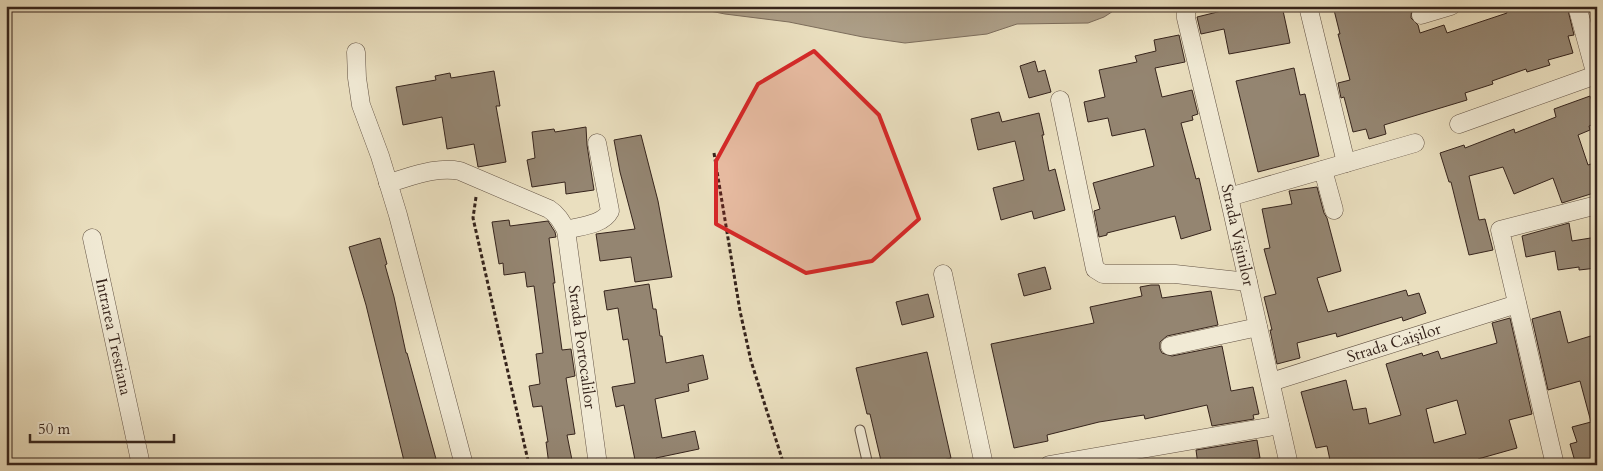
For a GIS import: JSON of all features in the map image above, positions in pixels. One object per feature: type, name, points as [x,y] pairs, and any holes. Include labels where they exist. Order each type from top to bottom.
[{"type":"street","name":"Strada Vișinilor","points":[[1189,6],[1186,11],[1186,18],[1229,197],[1289,465]]},
{"type":"street","points":[[1308,6],[1346,163]]},
{"type":"street","points":[[1421,15],[1451,6]]},
{"type":"street","points":[[1459,124],[1596,77],[1577,6]]},
{"type":"street","points":[[356,52],[357,78],[362,105],[388,183],[464,465]]},
{"type":"street","points":[[1060,100],[1095,269],[1103,274],[1175,274],[1248,282]]},
{"type":"street","points":[[566,230],[602,221],[610,211],[597,143]]},
{"type":"street","points":[[1229,197],[1415,143]]},
{"type":"street","name":"Strada Portocalilor","points":[[388,183],[449,169],[478,179],[555,213],[566,230],[598,465]]},
{"type":"street","points":[[1323,170],[1334,210]]},
{"type":"street","points":[[1555,465],[1500,230],[1597,205]]},
{"type":"street","name":"Intrarea Trestiana","points":[[92,238],[142,465]]},
{"type":"street","points":[[943,274],[984,465]]},
{"type":"street","name":"Strada Caișilor","points":[[1271,382],[1517,304]]},
{"type":"street","points":[[1170,346],[1258,327]]},
{"type":"street","points":[[1049,465],[1130,457],[1280,425]]},
{"type":"lane","points":[[860,430],[868,465]]},
{"type":"path","points":[[714,153],[740,311],[752,361],[784,465]]},
{"type":"path","points":[[478,179],[473,218],[530,465]]},
{"type":"highlighted area","points":[[814,51],[879,115],[919,219],[872,261],[806,273],[716,224],[716,161],[758,84]]},
{"type":"shaded area","points":[[685,6],[1121,6],[1104,17],[1088,23],[1017,24],[987,34],[905,43]]},
{"type":"building","points":[[1242,6],[1282,6],[1290,43],[1229,54],[1224,29],[1201,34],[1197,17]]},
{"type":"building","points":[[1333,6],[1412,6],[1411,18],[1418,25],[1420,33],[1444,25],[1447,33],[1507,13],[1505,6],[1567,6],[1574,35],[1568,36],[1573,53],[1548,60],[1550,65],[1527,72],[1526,69],[1492,81],[1493,84],[1465,93],[1467,100],[1384,125],[1386,134],[1369,139],[1366,129],[1353,132],[1344,97],[1341,98],[1338,83],[1350,80]]},
{"type":"building","points":[[1179,35],[1185,62],[1155,68],[1162,97],[1192,90],[1198,114],[1192,116],[1193,120],[1181,123],[1196,179],[1199,178],[1211,230],[1181,239],[1175,216],[1107,233],[1107,235],[1099,237],[1094,211],[1100,209],[1093,183],[1154,166],[1145,129],[1112,136],[1108,118],[1088,122],[1084,102],[1105,97],[1099,70],[1137,62],[1135,56],[1156,51],[1154,40]]},
{"type":"building","points":[[1035,61],[1038,72],[1045,70],[1051,92],[1029,98],[1020,66]]},
{"type":"building","points":[[1294,68],[1300,95],[1305,94],[1319,156],[1258,172],[1236,81]]},
{"type":"building","points":[[494,71],[500,106],[496,106],[506,162],[478,167],[474,144],[447,149],[442,117],[403,125],[396,87],[436,80],[435,76],[450,73],[451,78]]},
{"type":"building","points":[[1590,96],[1597,115],[1597,123],[1589,126],[1590,130],[1578,135],[1588,165],[1591,164],[1597,178],[1597,192],[1562,203],[1553,178],[1514,194],[1503,167],[1469,176],[1479,220],[1485,219],[1493,250],[1469,255],[1451,182],[1449,182],[1440,153],[1464,145],[1465,148],[1514,129],[1515,133],[1556,117],[1554,109]]},
{"type":"building","points":[[999,112],[1002,122],[1039,113],[1049,171],[1055,169],[1065,210],[1034,219],[1032,211],[1001,220],[993,188],[1024,180],[1015,141],[978,150],[971,119]]},
{"type":"building","points":[[586,127],[594,190],[566,194],[565,182],[532,187],[527,160],[535,158],[532,132],[554,129],[555,132]]},
{"type":"building","points":[[641,135],[658,201],[672,277],[635,282],[631,257],[600,261],[596,234],[635,229],[620,172],[614,140]]},
{"type":"building","points":[[1317,187],[1341,271],[1317,278],[1328,312],[1406,290],[1408,296],[1419,293],[1426,313],[1403,321],[1402,317],[1337,337],[1336,333],[1297,343],[1300,358],[1277,364],[1270,330],[1272,330],[1264,297],[1276,294],[1264,249],[1270,248],[1262,209],[1292,204],[1289,191]]},
{"type":"building","points":[[509,220],[510,226],[548,221],[555,232],[556,237],[549,238],[562,350],[571,349],[575,376],[566,378],[575,434],[567,435],[573,465],[549,465],[546,442],[548,442],[542,406],[533,407],[529,386],[540,384],[536,354],[543,353],[534,286],[527,287],[525,272],[504,275],[503,263],[499,264],[492,222]]},
{"type":"building","points":[[1569,223],[1572,241],[1597,237],[1597,268],[1579,270],[1579,267],[1558,270],[1555,251],[1526,257],[1522,236]]},
{"type":"building","points":[[380,238],[406,353],[436,459],[410,465],[405,465],[366,305],[349,247]]},
{"type":"building","points":[[1045,267],[1051,289],[1024,296],[1018,274]]},
{"type":"building","points":[[649,284],[653,309],[656,309],[660,336],[662,336],[666,363],[703,355],[708,379],[688,384],[689,391],[655,399],[662,438],[695,431],[699,449],[656,458],[657,465],[636,465],[624,405],[616,407],[612,387],[635,383],[628,339],[623,340],[618,308],[607,310],[604,291]]},
{"type":"building","points":[[1159,285],[1162,298],[1211,291],[1218,325],[1167,336],[1160,342],[1160,349],[1162,353],[1172,356],[1222,346],[1231,391],[1253,387],[1259,414],[1253,415],[1254,419],[1212,426],[1207,405],[1145,419],[1144,415],[1099,422],[1047,435],[1048,441],[1014,448],[991,344],[1094,323],[1090,307],[1142,296],[1140,287]]},
{"type":"building","points":[[928,294],[934,317],[902,325],[896,302]]},
{"type":"building","points":[[1560,311],[1568,343],[1594,335],[1597,344],[1597,424],[1593,424],[1597,437],[1597,465],[1576,465],[1570,444],[1577,442],[1572,427],[1591,422],[1580,381],[1548,390],[1532,319]]},
{"type":"building","points":[[1510,318],[1532,414],[1509,420],[1517,448],[1478,459],[1480,465],[1331,465],[1327,446],[1316,448],[1301,392],[1346,380],[1353,410],[1366,408],[1369,424],[1401,415],[1386,364],[1422,353],[1423,356],[1438,351],[1441,359],[1497,343],[1492,323]],"holes":[[[1457,400],[1466,434],[1434,443],[1426,409]]]},
{"type":"building","points":[[927,352],[951,458],[924,465],[882,465],[870,414],[867,414],[856,368]]},
{"type":"building","points":[[1257,440],[1260,458],[1215,465],[1198,465],[1196,450]]}]
